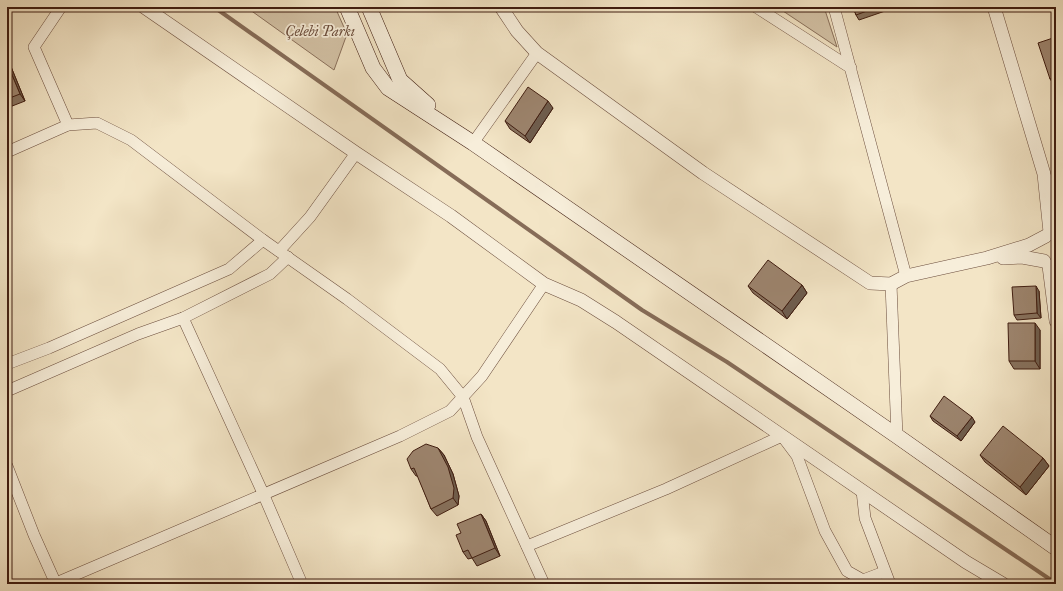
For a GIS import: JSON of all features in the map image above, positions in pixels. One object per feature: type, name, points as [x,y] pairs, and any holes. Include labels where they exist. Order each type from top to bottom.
[{"type":"main road","points":[[347,7],[373,68],[388,88],[473,143],[897,436],[1056,548]]},
{"type":"main road","points":[[369,7],[400,80],[473,143]]},
{"type":"street","points":[[61,7],[34,47],[68,125]]},
{"type":"street","points":[[144,7],[356,153],[451,216],[544,284],[581,300],[966,562],[1003,584]]},
{"type":"street","points":[[501,7],[517,31],[537,53],[703,173],[870,283],[891,284],[906,276],[987,258],[1029,245],[1050,232]]},
{"type":"street","points":[[756,7],[851,68]]},
{"type":"street","points":[[834,7],[906,276]]},
{"type":"street","points":[[994,7],[1044,174],[1050,232],[1041,248],[1050,266],[1056,321]]},
{"type":"street","points":[[473,143],[537,53]]},
{"type":"street","points":[[7,152],[68,125],[97,123],[131,140],[263,240],[440,369],[463,397],[477,437],[544,584]]},
{"type":"street","points":[[7,391],[138,334],[183,318],[270,274],[356,153]]},
{"type":"street","points":[[1044,174],[1056,197]]},
{"type":"street","points":[[7,364],[49,348],[228,269],[263,240]]},
{"type":"street","points":[[987,258],[1022,257],[1050,266]]},
{"type":"street","points":[[7,466],[34,535],[56,584],[400,436],[450,411],[482,376],[544,284]]},
{"type":"street","points":[[891,284],[897,436]]},
{"type":"street","points":[[183,318],[264,495],[302,584]]},
{"type":"street","points":[[527,546],[666,489],[782,436]]},
{"type":"street","points":[[782,436],[796,456],[825,531],[847,571],[863,580],[884,572]]},
{"type":"street","points":[[862,491],[865,518],[884,572],[890,584]]},
{"type":"green space","name":"Çelebi Parkı","points":[[246,7],[335,7],[347,34],[334,70]]},
{"type":"green space","points":[[777,7],[824,7],[837,47]]},
{"type":"building","points":[[853,7],[878,7],[856,15]]},
{"type":"building","points":[[1056,37],[1056,77],[1050,79],[1038,43]]},
{"type":"building","points":[[7,63],[20,94],[7,99]]},
{"type":"building","points":[[528,87],[548,101],[525,136],[505,121]]},
{"type":"building","points":[[1056,96],[1056,104],[1053,97]]},
{"type":"building","points":[[768,260],[802,285],[782,311],[748,286]]},
{"type":"building","points":[[1036,286],[1037,313],[1014,315],[1012,287]]},
{"type":"building","points":[[1008,323],[1035,323],[1035,361],[1009,361]]},
{"type":"building","points":[[944,396],[972,417],[957,436],[930,416]]},
{"type":"building","points":[[1003,426],[1043,458],[1020,487],[980,455]]},
{"type":"building","points":[[426,444],[438,448],[448,467],[454,488],[453,498],[431,509],[414,468],[411,469],[407,459],[413,451]]},
{"type":"building","points":[[481,514],[495,548],[472,558],[468,550],[463,552],[456,535],[461,533],[457,524]]},
{"type":"waterway","points":[[214,7],[642,310],[727,362],[1054,582]]}]
